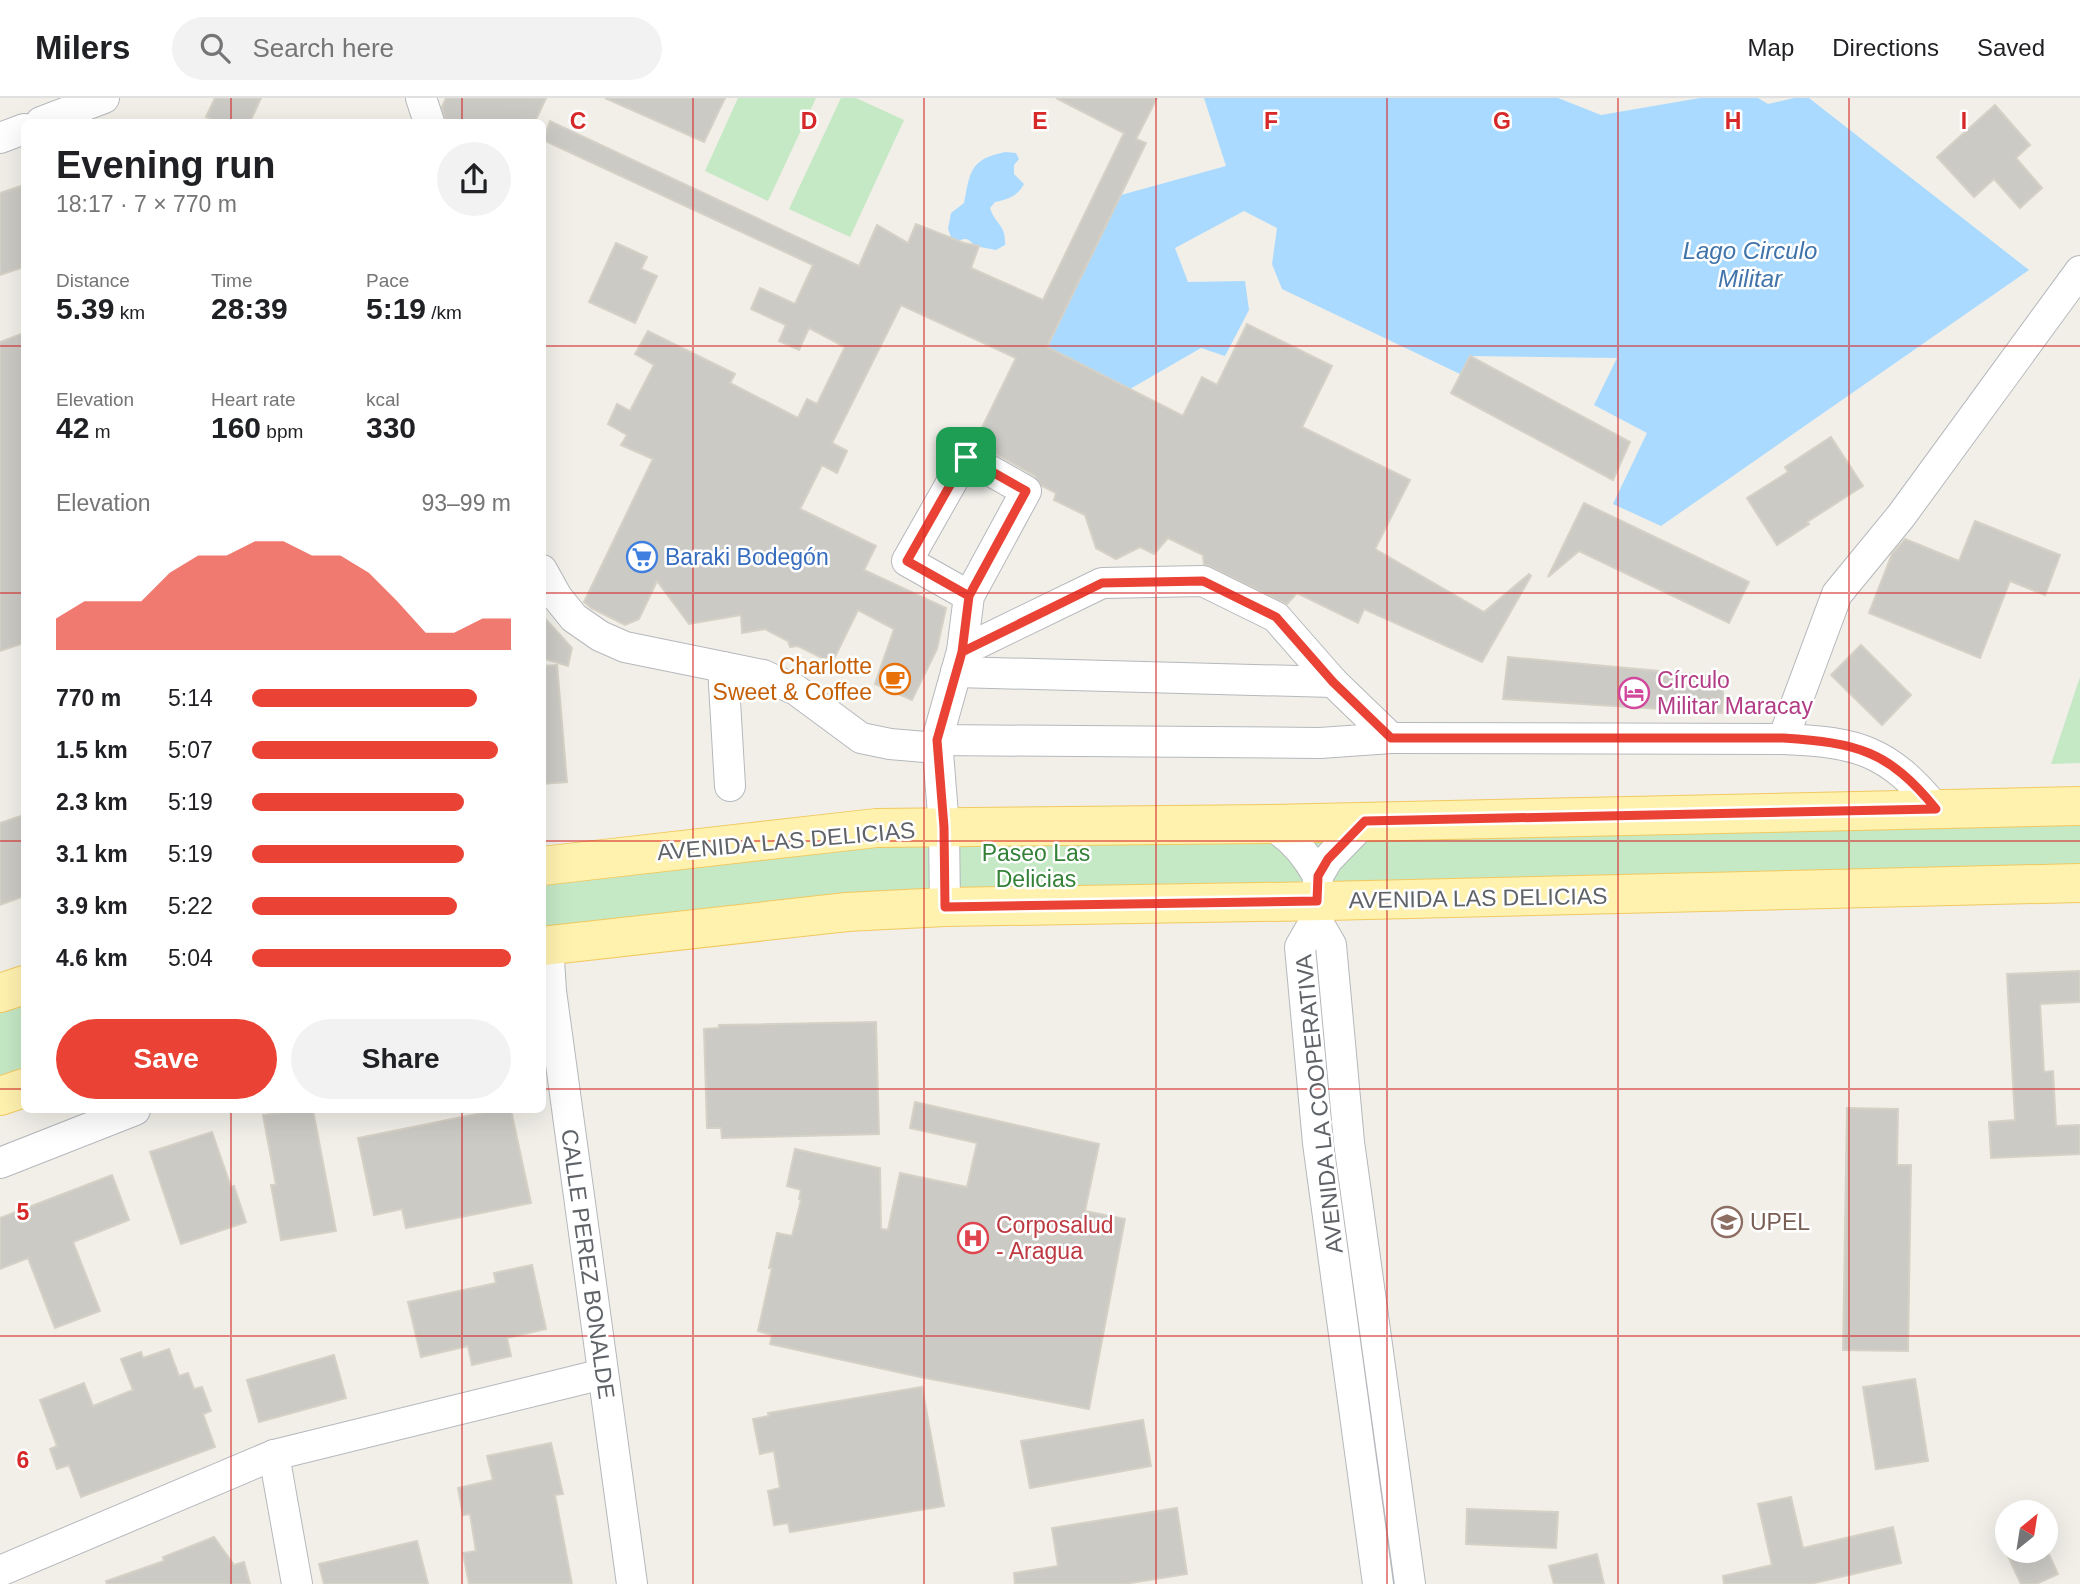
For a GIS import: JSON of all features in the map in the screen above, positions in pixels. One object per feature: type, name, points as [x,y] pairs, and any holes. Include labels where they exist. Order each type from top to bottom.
[{"type":"main road","name":"AVENIDA LAS DELICIAS","points":[[546,866],[876,828],[1269,824],[2080,806]]},
{"type":"main road","name":"AVENIDA LAS DELICIAS","points":[[546,945],[847,912],[945,907],[2080,883]]},
{"type":"main road","points":[[0,993],[21,986]]},
{"type":"main road","points":[[0,1096],[21,1089]]},
{"type":"street","points":[[49,119],[104,98]]},
{"type":"street","points":[[421,98],[428,119]]},
{"type":"street","points":[[0,138],[21,130]]},
{"type":"street","points":[[1783,738],[1836,594],[1900,516],[2080,271]]},
{"type":"street","points":[[945,907],[944,827],[937,744],[959,662],[969,596],[1026,491],[966,457],[907,561],[969,596]]},
{"type":"street","points":[[546,577],[557,597],[574,618],[600,636],[625,647],[763,676],[783,683],[861,738],[890,744],[1320,743],[1391,738],[1783,738],[1831,741],[1876,754],[1913,781],[1936,809]]},
{"type":"street","points":[[959,662],[1102,583],[1203,581],[1276,617],[1333,682],[1391,738]]},
{"type":"street","points":[[959,662],[1333,682]]},
{"type":"street","points":[[723,667],[730,786]]},
{"type":"street","points":[[1317,899],[1328,859],[1365,821]]},
{"type":"street","points":[[1269,824],[1286,833],[1309,860],[1317,899]]},
{"type":"street","name":"AVENIDA LA COOPERATIVA","points":[[1317,899],[1300,947],[1316,1130],[1378,1584]]},
{"type":"street","name":"AVENIDA LA COOPERATIVA","points":[[1317,899],[1331,945],[1349,1142],[1410,1584]]},
{"type":"street","name":"CALLE PEREZ BONALDE","points":[[546,969],[547,993],[632,1584]]},
{"type":"street","points":[[0,1163],[127,1113]]},
{"type":"street","points":[[0,1571],[274,1455],[603,1374]]},
{"type":"street","points":[[274,1455],[297,1584]]},
{"type":"green space","points":[[738,98],[816,98],[768,201],[705,171]]},
{"type":"green space","points":[[841,98],[856,98],[904,120],[850,237],[789,209]]},
{"type":"green space","points":[[2080,677],[2080,763],[2051,764]]},
{"type":"green space","name":"Paseo Las Delicias","points":[[2080,806],[2080,883],[1329,901],[546,946],[546,866],[876,828]]},
{"type":"green space","points":[[21,986],[21,1089],[0,1096],[0,993]]},
{"type":"water","name":"Lago Circulo Militar","points":[[1204,98],[1558,98],[1601,115],[1700,98],[1758,98],[1768,104],[1794,98],[1809,98],[2029,270],[1661,526],[1613,504],[1647,433],[1594,405],[1617,358],[1470,356],[1460,374],[1282,289],[1272,264],[1277,228],[1244,211],[1175,248],[1188,282],[1245,281],[1249,310],[1225,356],[1201,348],[1130,389],[1047,347],[1121,195],[1226,166]]},
{"type":"water","points":[[1005,152],[1016,153],[1019,159],[1014,165],[1014,174],[1024,184],[1015,195],[995,202],[990,208],[1002,229],[1005,245],[996,250],[975,246],[967,239],[958,241],[951,237],[948,229],[951,213],[964,203],[974,168],[985,159]]},
{"type":"building","points":[[215,98],[261,98],[251,119],[206,117]]},
{"type":"building","points":[[446,98],[546,98],[536,119],[445,119],[442,107]]},
{"type":"building","points":[[605,98],[725,98],[704,142]]},
{"type":"building","points":[[1056,98],[1157,98],[1136,139],[1146,143],[1047,347],[1183,416],[1202,377],[1217,385],[1247,324],[1332,366],[1302,427],[1410,480],[1375,549],[1484,612],[1529,574],[1531,576],[1482,662],[1364,609],[1358,623],[1297,593],[1287,604],[1204,564],[1203,555],[1168,538],[1154,554],[1140,547],[1116,559],[1096,548],[1085,515],[1054,500],[1056,493],[1042,486],[1035,476],[975,442],[1016,358],[901,305],[832,443],[847,451],[837,473],[822,465],[800,509],[876,546],[864,570],[946,608],[937,649],[912,700],[875,684],[894,629],[858,610],[832,663],[798,646],[790,647],[788,641],[765,629],[742,633],[741,615],[689,624],[657,581],[639,619],[625,625],[584,602],[653,459],[621,445],[627,435],[608,424],[617,404],[630,411],[654,365],[635,354],[648,331],[735,374],[730,383],[798,418],[807,399],[817,404],[845,347],[809,328],[799,350],[779,341],[786,325],[751,309],[760,288],[795,304],[813,265],[546,141],[550,121],[859,266],[877,225],[908,243],[916,224],[964,243],[979,246],[971,268],[1043,300],[1124,133]]},
{"type":"building","points":[[1995,105],[2030,145],[2016,158],[2042,188],[2020,208],[1994,179],[1974,197],[1937,157]]},
{"type":"building","points":[[21,186],[21,268],[0,275],[0,193]]},
{"type":"building","points":[[616,243],[647,257],[641,269],[657,276],[635,323],[589,302]]},
{"type":"building","points":[[21,334],[21,644],[0,651],[0,342]]},
{"type":"building","points":[[1470,356],[1630,442],[1613,480],[1451,393]]},
{"type":"building","points":[[1831,437],[1863,486],[1777,545],[1747,498],[1788,472],[1785,467]]},
{"type":"building","points":[[1584,503],[1749,582],[1729,623],[1579,551],[1548,577]]},
{"type":"building","points":[[1975,521],[2060,555],[2045,595],[2010,581],[1980,658],[1869,613],[1892,554],[1905,539],[1959,561]]},
{"type":"building","points":[[546,619],[572,648],[568,666],[546,659]]},
{"type":"building","points":[[1861,645],[1911,695],[1882,725],[1831,675]]},
{"type":"building","points":[[1508,657],[1724,677],[1722,713],[1503,699]]},
{"type":"building","points":[[557,665],[567,782],[546,784],[546,666]]},
{"type":"building","points":[[21,816],[21,897],[0,905],[0,823]]},
{"type":"building","points":[[2080,971],[2080,1002],[2040,1004],[2044,1072],[2053,1071],[2056,1126],[2080,1125],[2080,1154],[1991,1158],[1989,1122],[2015,1120],[2007,974]]},
{"type":"building","points":[[876,1022],[879,1134],[722,1138],[721,1128],[707,1128],[704,1029],[719,1028],[719,1025]]},
{"type":"building","points":[[915,1102],[1099,1144],[1085,1211],[1125,1219],[1089,1409],[920,1377],[770,1344],[772,1335],[758,1331],[777,1233],[792,1236],[801,1200],[801,1190],[787,1186],[795,1149],[880,1168],[881,1229],[888,1230],[900,1173],[967,1187],[977,1143],[910,1128]]},
{"type":"building","points":[[1847,1108],[1898,1109],[1897,1165],[1911,1165],[1908,1351],[1843,1350]]},
{"type":"building","points":[[314,1113],[336,1231],[281,1240],[271,1185],[276,1185],[263,1115]]},
{"type":"building","points":[[482,1113],[512,1113],[531,1203],[406,1228],[402,1209],[374,1215],[358,1138]]},
{"type":"building","points":[[212,1132],[246,1222],[181,1244],[150,1152]]},
{"type":"building","points":[[112,1175],[129,1220],[73,1242],[100,1311],[55,1328],[28,1258],[0,1269],[0,1218]]},
{"type":"building","points":[[532,1265],[546,1329],[507,1338],[511,1356],[472,1365],[468,1346],[421,1357],[408,1302],[496,1283],[494,1273]]},
{"type":"building","points":[[169,1349],[179,1376],[188,1373],[194,1389],[202,1387],[211,1411],[203,1414],[215,1447],[81,1497],[69,1465],[57,1469],[50,1449],[57,1446],[40,1400],[84,1383],[93,1406],[133,1390],[121,1359],[141,1352],[143,1358]]},
{"type":"building","points":[[334,1355],[346,1398],[259,1422],[247,1380]]},
{"type":"building","points":[[1915,1379],[1928,1461],[1876,1469],[1863,1387]]},
{"type":"building","points":[[922,1387],[944,1506],[790,1532],[788,1523],[774,1525],[768,1491],[780,1488],[774,1451],[760,1454],[753,1419],[769,1416],[768,1413]]},
{"type":"building","points":[[1143,1420],[1151,1466],[1030,1488],[1021,1441]]},
{"type":"building","points":[[551,1443],[563,1494],[555,1495],[572,1584],[469,1584],[463,1553],[476,1551],[470,1514],[463,1515],[458,1488],[493,1480],[487,1456]]},
{"type":"building","points":[[1791,1497],[1803,1548],[1893,1527],[1901,1563],[1810,1584],[1724,1584],[1723,1576],[1772,1565],[1758,1504]]},
{"type":"building","points":[[1177,1508],[1187,1574],[1124,1584],[1015,1584],[1014,1573],[1058,1566],[1052,1528]]},
{"type":"building","points":[[1467,1509],[1558,1512],[1556,1548],[1466,1544]]},
{"type":"building","points":[[214,1537],[234,1565],[244,1562],[250,1584],[107,1584],[106,1581],[164,1561],[163,1557]]},
{"type":"building","points":[[417,1541],[428,1584],[324,1584],[319,1564]]},
{"type":"building","points":[[1597,1554],[1604,1584],[1554,1584],[1549,1566]]},
{"type":"building","points":[[2011,1563],[2053,1563],[2058,1574],[2036,1584],[2021,1584]]},
{"type":"place","name":"Baraki Bodegón","points":[[642,557]]},
{"type":"place","name":"Charlotte Sweet & Coffee","points":[[895,679]]},
{"type":"place","name":"Círculo Militar Maracay","points":[[1634,693]]},
{"type":"place","name":"UPEL","points":[[1727,1222]]},
{"type":"place","name":"Corposalud - Aragua","points":[[973,1238]]},
{"type":"route","points":[[966,457],[907,561],[969,596],[962,652],[1102,583],[1203,581],[1276,617],[1333,682],[1391,738],[1783,738],[1831,741],[1876,754],[1913,781],[1936,809],[1365,821],[1328,859],[1318,876],[1317,901],[945,907],[944,827],[937,740],[962,652],[969,596],[1026,491],[966,457]]}]
